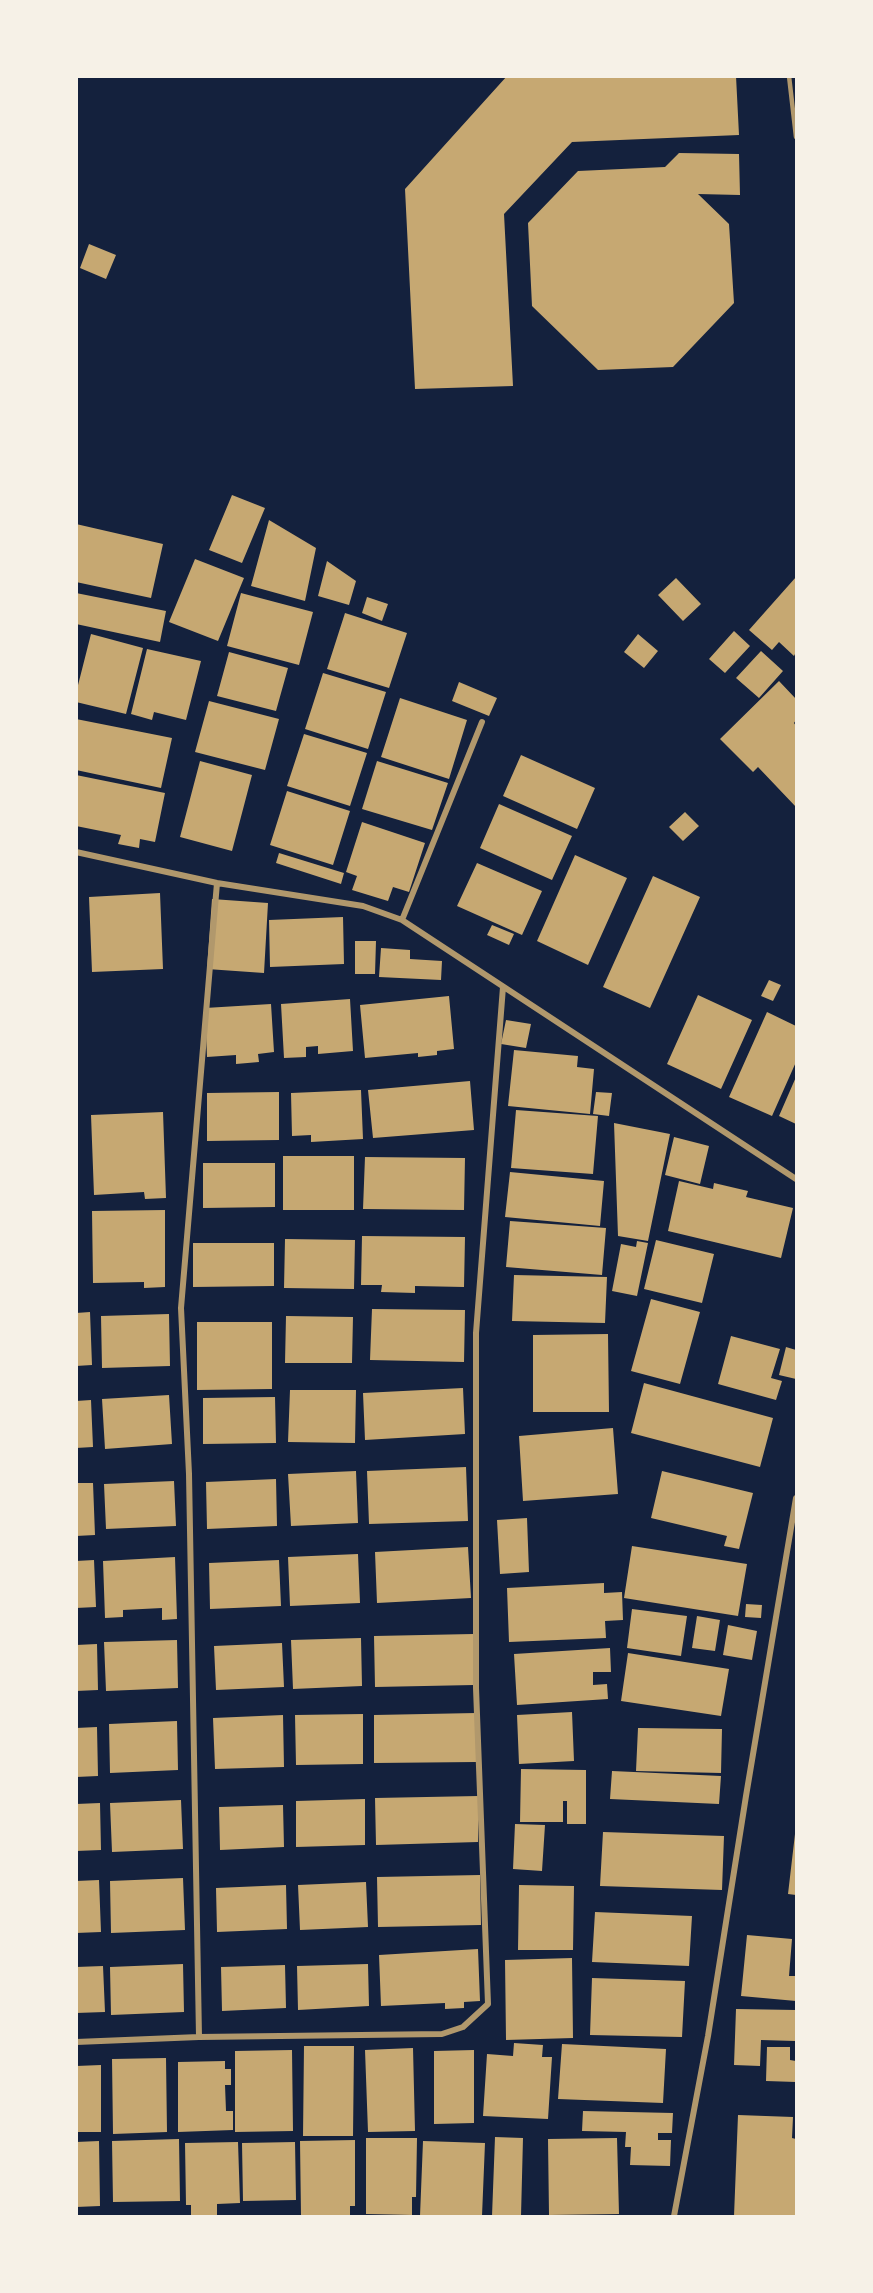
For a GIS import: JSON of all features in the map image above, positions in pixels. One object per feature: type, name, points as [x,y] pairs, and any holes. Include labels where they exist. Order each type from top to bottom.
[{"type":"street","points":[[402,920],[482,722]]},
{"type":"street","points":[[76,852],[217,883],[363,906],[402,920],[796,1179]]},
{"type":"street","points":[[199,2037],[189,1474],[181,1308],[217,883]]},
{"type":"street","points":[[76,2042],[199,2037],[442,2034],[463,2027],[488,2004],[476,1688],[476,1333],[503,987]]},
{"type":"street","points":[[674,2217],[708,2036],[796,1498]]},
{"type":"lane","points":[[789,76],[796,137]]},
{"type":"building","points":[[507,76],[736,76],[739,135],[572,142],[504,214],[513,386],[415,389],[405,189]]},
{"type":"building","points":[[679,153],[739,154],[740,195],[698,194],[729,224],[734,303],[673,367],[598,370],[532,306],[528,223],[578,171],[665,167]]},
{"type":"building","points":[[89,244],[116,255],[106,279],[80,268]]},
{"type":"building","points":[[232,495],[265,508],[242,563],[209,550]]},
{"type":"building","points":[[269,520],[316,548],[305,601],[251,586]]},
{"type":"building","points":[[76,524],[163,544],[151,598],[76,582]]},
{"type":"building","points":[[195,559],[244,578],[218,641],[169,622]]},
{"type":"building","points":[[327,561],[356,581],[349,605],[318,596]]},
{"type":"building","points":[[796,577],[796,652],[794,656],[779,642],[772,650],[749,630]]},
{"type":"building","points":[[676,578],[701,604],[683,621],[658,595]]},
{"type":"building","points":[[76,593],[166,611],[160,642],[76,624]]},
{"type":"building","points":[[241,593],[313,612],[299,665],[227,646]]},
{"type":"building","points":[[367,597],[388,604],[382,621],[362,613]]},
{"type":"building","points":[[345,613],[407,633],[389,688],[327,669]]},
{"type":"building","points":[[734,631],[750,646],[725,673],[709,659]]},
{"type":"building","points":[[91,634],[143,648],[126,714],[76,702],[76,693]]},
{"type":"building","points":[[638,634],[658,651],[644,668],[624,652]]},
{"type":"building","points":[[147,649],[201,661],[186,720],[154,712],[152,720],[131,714]]},
{"type":"building","points":[[761,651],[783,671],[759,698],[736,678]]},
{"type":"building","points":[[229,652],[288,668],[276,711],[217,696]]},
{"type":"building","points":[[323,673],[386,692],[368,749],[305,729]]},
{"type":"building","points":[[779,681],[796,699],[794,723],[796,726],[796,807],[758,767],[753,772],[720,739]]},
{"type":"building","points":[[459,682],[497,698],[489,716],[452,701]]},
{"type":"building","points":[[400,698],[467,720],[449,779],[381,757]]},
{"type":"building","points":[[209,701],[279,719],[265,770],[195,752]]},
{"type":"building","points":[[76,719],[172,738],[161,788],[76,770]]},
{"type":"building","points":[[304,734],[367,753],[350,806],[287,786]]},
{"type":"building","points":[[521,755],[595,788],[577,829],[503,796]]},
{"type":"building","points":[[200,761],[252,775],[232,851],[180,837]]},
{"type":"building","points":[[377,761],[448,783],[432,830],[362,809]]},
{"type":"building","points":[[76,775],[165,793],[155,842],[140,839],[139,848],[118,844],[121,835],[76,826]]},
{"type":"building","points":[[287,791],[350,811],[333,865],[270,845]]},
{"type":"building","points":[[499,804],[572,836],[552,880],[480,848]]},
{"type":"building","points":[[685,812],[699,826],[683,841],[669,827]]},
{"type":"building","points":[[362,822],[425,843],[409,892],[393,887],[388,901],[352,890],[357,876],[346,872]]},
{"type":"building","points":[[279,853],[344,873],[341,884],[276,863]]},
{"type":"building","points":[[575,855],[627,878],[588,965],[537,941]]},
{"type":"building","points":[[477,863],[542,891],[522,935],[457,906]]},
{"type":"building","points":[[653,876],[700,897],[650,1008],[603,987]]},
{"type":"building","points":[[160,893],[163,969],[92,972],[89,897]]},
{"type":"building","points":[[212,899],[268,903],[264,973],[207,969]]},
{"type":"building","points":[[343,917],[344,964],[270,967],[269,920]]},
{"type":"building","points":[[492,925],[514,934],[509,945],[487,935]]},
{"type":"building","points":[[355,941],[376,941],[375,974],[355,974]]},
{"type":"building","points":[[381,948],[410,950],[410,959],[442,961],[441,980],[379,977]]},
{"type":"building","points":[[769,980],[781,985],[773,1001],[761,996]]},
{"type":"building","points":[[698,995],[752,1020],[721,1089],[667,1064]]},
{"type":"building","points":[[449,996],[454,1049],[437,1051],[437,1055],[418,1057],[418,1053],[365,1058],[360,1005]]},
{"type":"building","points":[[350,999],[353,1051],[318,1054],[318,1046],[306,1047],[306,1057],[284,1058],[281,1004]]},
{"type":"building","points":[[271,1004],[274,1052],[258,1054],[259,1062],[236,1064],[236,1055],[207,1057],[205,1008]]},
{"type":"building","points":[[767,1012],[796,1026],[796,1062],[772,1116],[729,1097]]},
{"type":"building","points":[[506,1020],[531,1024],[526,1048],[501,1044]]},
{"type":"building","points":[[514,1050],[578,1056],[577,1067],[594,1069],[590,1114],[508,1106]]},
{"type":"building","points":[[796,1077],[796,1124],[779,1116]]},
{"type":"building","points":[[470,1081],[474,1130],[373,1138],[368,1090]]},
{"type":"building","points":[[361,1090],[363,1139],[311,1142],[311,1135],[292,1136],[291,1093]]},
{"type":"building","points":[[279,1092],[279,1140],[207,1141],[207,1093]]},
{"type":"building","points":[[596,1092],[612,1093],[609,1116],[593,1114]]},
{"type":"building","points":[[516,1110],[598,1116],[593,1174],[511,1168]]},
{"type":"building","points":[[163,1112],[166,1198],[145,1199],[144,1192],[94,1195],[91,1115]]},
{"type":"building","points":[[614,1123],[670,1134],[648,1241],[618,1236]]},
{"type":"building","points":[[674,1137],[709,1146],[700,1184],[665,1175]]},
{"type":"building","points":[[283,1156],[354,1156],[354,1210],[283,1210]]},
{"type":"building","points":[[365,1157],[465,1158],[464,1210],[363,1209]]},
{"type":"building","points":[[203,1163],[275,1163],[275,1207],[203,1208]]},
{"type":"building","points":[[510,1172],[604,1181],[600,1226],[505,1217]]},
{"type":"building","points":[[679,1181],[713,1189],[714,1183],[748,1191],[746,1197],[793,1208],[781,1258],[668,1231]]},
{"type":"building","points":[[165,1210],[165,1287],[144,1288],[144,1282],[93,1283],[92,1211]]},
{"type":"building","points":[[510,1221],[606,1228],[602,1275],[506,1267]]},
{"type":"building","points":[[362,1236],[465,1237],[464,1287],[415,1286],[415,1293],[381,1292],[382,1285],[361,1285]]},
{"type":"building","points":[[285,1239],[355,1240],[354,1289],[284,1288]]},
{"type":"building","points":[[656,1240],[714,1254],[702,1303],[644,1289]]},
{"type":"building","points":[[637,1241],[648,1243],[637,1296],[612,1291],[621,1244],[636,1247]]},
{"type":"building","points":[[193,1243],[274,1243],[274,1286],[193,1287]]},
{"type":"building","points":[[514,1275],[607,1277],[605,1323],[512,1321]]},
{"type":"building","points":[[651,1299],[700,1312],[680,1384],[631,1371]]},
{"type":"building","points":[[372,1309],[465,1310],[464,1362],[370,1360]]},
{"type":"building","points":[[90,1312],[92,1365],[76,1366],[76,1313]]},
{"type":"building","points":[[169,1314],[170,1366],[102,1368],[101,1316]]},
{"type":"building","points":[[286,1316],[353,1317],[352,1363],[285,1363]]},
{"type":"building","points":[[197,1322],[272,1322],[272,1389],[197,1390]]},
{"type":"building","points":[[608,1334],[609,1412],[533,1412],[533,1335]]},
{"type":"building","points":[[731,1336],[780,1349],[771,1378],[782,1381],[776,1400],[718,1384]]},
{"type":"building","points":[[786,1347],[796,1350],[796,1379],[779,1375]]},
{"type":"building","points":[[644,1383],[773,1418],[760,1467],[631,1433]]},
{"type":"building","points":[[463,1388],[465,1434],[365,1440],[363,1393]]},
{"type":"building","points":[[290,1390],[356,1390],[355,1443],[288,1442]]},
{"type":"building","points":[[169,1395],[172,1444],[105,1449],[102,1399]]},
{"type":"building","points":[[275,1397],[276,1443],[203,1444],[203,1398]]},
{"type":"building","points":[[91,1400],[93,1447],[76,1448],[76,1401]]},
{"type":"building","points":[[613,1428],[618,1494],[523,1501],[519,1436]]},
{"type":"building","points":[[466,1467],[468,1521],[369,1524],[367,1471]]},
{"type":"building","points":[[356,1471],[358,1523],[291,1526],[288,1474]]},
{"type":"building","points":[[662,1471],[753,1493],[739,1549],[724,1546],[727,1536],[651,1518]]},
{"type":"building","points":[[276,1479],[277,1526],[207,1529],[206,1482]]},
{"type":"building","points":[[174,1481],[176,1526],[106,1529],[104,1484]]},
{"type":"building","points":[[76,1483],[93,1483],[95,1535],[76,1536]]},
{"type":"building","points":[[527,1518],[529,1572],[500,1574],[497,1520]]},
{"type":"building","points":[[632,1546],[747,1564],[738,1616],[624,1598]]},
{"type":"building","points":[[468,1547],[471,1598],[377,1603],[375,1552]]},
{"type":"building","points":[[358,1554],[360,1603],[290,1606],[288,1557]]},
{"type":"building","points":[[175,1557],[177,1619],[162,1620],[162,1608],[123,1610],[123,1617],[105,1618],[103,1561]]},
{"type":"building","points":[[94,1560],[96,1607],[76,1608],[76,1561]]},
{"type":"building","points":[[279,1560],[281,1606],[210,1609],[209,1563]]},
{"type":"building","points":[[604,1583],[604,1593],[622,1592],[623,1620],[605,1621],[606,1638],[509,1642],[507,1588]]},
{"type":"building","points":[[746,1604],[762,1605],[761,1618],[745,1617]]},
{"type":"building","points":[[632,1609],[687,1616],[681,1656],[627,1648]]},
{"type":"building","points":[[697,1616],[720,1620],[715,1651],[692,1648]]},
{"type":"building","points":[[728,1625],[757,1631],[752,1660],[723,1655]]},
{"type":"building","points":[[473,1634],[474,1685],[375,1687],[374,1636]]},
{"type":"building","points":[[361,1638],[362,1686],[293,1689],[291,1640]]},
{"type":"building","points":[[177,1640],[178,1688],[106,1691],[104,1642]]},
{"type":"building","points":[[282,1643],[284,1687],[216,1690],[214,1646]]},
{"type":"building","points":[[97,1644],[98,1690],[76,1691],[76,1645]]},
{"type":"building","points":[[610,1648],[611,1672],[593,1672],[593,1685],[607,1684],[608,1699],[517,1705],[514,1654]]},
{"type":"building","points":[[628,1653],[729,1669],[721,1716],[621,1701]]},
{"type":"building","points":[[572,1712],[574,1761],[519,1764],[517,1715]]},
{"type":"building","points":[[476,1713],[476,1762],[374,1763],[374,1715]]},
{"type":"building","points":[[363,1714],[363,1764],[296,1765],[295,1715]]},
{"type":"building","points":[[283,1715],[284,1767],[215,1769],[213,1718]]},
{"type":"building","points":[[177,1721],[178,1770],[110,1773],[109,1724]]},
{"type":"building","points":[[97,1727],[98,1776],[76,1777],[76,1728]]},
{"type":"building","points":[[638,1728],[722,1729],[721,1773],[636,1771]]},
{"type":"building","points":[[521,1769],[586,1770],[586,1824],[567,1824],[567,1801],[563,1801],[563,1822],[520,1822]]},
{"type":"building","points":[[612,1771],[721,1776],[719,1804],[610,1799]]},
{"type":"building","points":[[478,1796],[478,1842],[376,1845],[375,1798]]},
{"type":"building","points":[[365,1799],[365,1845],[296,1847],[296,1801]]},
{"type":"building","points":[[181,1800],[183,1849],[112,1852],[110,1803]]},
{"type":"building","points":[[100,1803],[101,1850],[76,1851],[76,1804]]},
{"type":"building","points":[[283,1805],[284,1847],[220,1850],[219,1807]]},
{"type":"building","points":[[515,1824],[545,1825],[542,1871],[513,1869]]},
{"type":"building","points":[[603,1832],[724,1836],[722,1890],[600,1886]]},
{"type":"building","points":[[796,1834],[796,1895],[788,1894]]},
{"type":"building","points":[[480,1875],[481,1925],[378,1927],[377,1877]]},
{"type":"building","points":[[183,1878],[185,1930],[111,1933],[110,1881]]},
{"type":"building","points":[[99,1880],[101,1932],[76,1933],[76,1881]]},
{"type":"building","points":[[366,1882],[368,1927],[300,1930],[298,1885]]},
{"type":"building","points":[[286,1885],[287,1929],[217,1932],[216,1888]]},
{"type":"building","points":[[519,1885],[574,1886],[573,1950],[518,1950]]},
{"type":"building","points":[[595,1912],[692,1916],[689,1966],[592,1962]]},
{"type":"building","points":[[747,1935],[792,1939],[789,1976],[796,1976],[796,2001],[741,1996]]},
{"type":"building","points":[[478,1949],[480,2001],[464,2002],[464,2008],[445,2009],[445,2003],[381,2006],[379,1955]]},
{"type":"building","points":[[572,1958],[573,2038],[506,2040],[505,1960]]},
{"type":"building","points":[[183,1964],[184,2012],[111,2015],[110,1967]]},
{"type":"building","points":[[368,1964],[369,2006],[298,2010],[297,1966]]},
{"type":"building","points":[[285,1965],[286,2008],[222,2011],[221,1967]]},
{"type":"building","points":[[103,1966],[105,2012],[76,2013],[76,1967]]},
{"type":"building","points":[[592,1978],[685,1981],[682,2037],[590,2035]]},
{"type":"building","points":[[736,2009],[796,2010],[795,2041],[761,2040],[760,2066],[734,2065]]},
{"type":"building","points":[[514,2043],[543,2045],[542,2057],[552,2057],[548,2119],[483,2116],[487,2054],[513,2056]]},
{"type":"building","points":[[562,2044],[666,2049],[663,2103],[558,2099]]},
{"type":"building","points":[[304,2046],[354,2046],[353,2136],[303,2136]]},
{"type":"building","points":[[767,2047],[790,2047],[790,2060],[796,2061],[796,2082],[766,2081]]},
{"type":"building","points":[[413,2048],[415,2131],[368,2132],[365,2050]]},
{"type":"building","points":[[292,2050],[293,2131],[235,2132],[235,2051]]},
{"type":"building","points":[[474,2050],[474,2123],[434,2124],[434,2051]]},
{"type":"building","points":[[166,2058],[167,2132],[113,2134],[112,2059]]},
{"type":"building","points":[[225,2061],[225,2069],[231,2069],[231,2085],[225,2085],[226,2111],[233,2111],[233,2130],[178,2132],[178,2062]]},
{"type":"building","points":[[101,2065],[101,2132],[76,2132],[76,2066]]},
{"type":"building","points":[[583,2111],[673,2113],[672,2133],[658,2133],[658,2140],[671,2140],[670,2166],[630,2165],[631,2147],[625,2147],[626,2132],[582,2131]]},
{"type":"building","points":[[738,2115],[793,2117],[792,2138],[796,2139],[796,2216],[734,2216]]},
{"type":"building","points":[[495,2137],[523,2138],[521,2216],[492,2216]]},
{"type":"building","points":[[366,2138],[417,2138],[416,2197],[412,2197],[412,2215],[366,2214]]},
{"type":"building","points":[[617,2138],[619,2214],[549,2215],[548,2139]]},
{"type":"building","points":[[179,2139],[180,2201],[113,2202],[112,2141]]},
{"type":"building","points":[[355,2140],[355,2206],[350,2206],[350,2216],[301,2216],[300,2141]]},
{"type":"building","points":[[99,2141],[100,2206],[76,2207],[76,2142]]},
{"type":"building","points":[[423,2141],[485,2143],[482,2216],[420,2216]]},
{"type":"building","points":[[238,2142],[240,2203],[217,2204],[217,2216],[191,2216],[191,2205],[186,2205],[185,2143]]},
{"type":"building","points":[[295,2142],[296,2200],[243,2201],[242,2143]]}]
